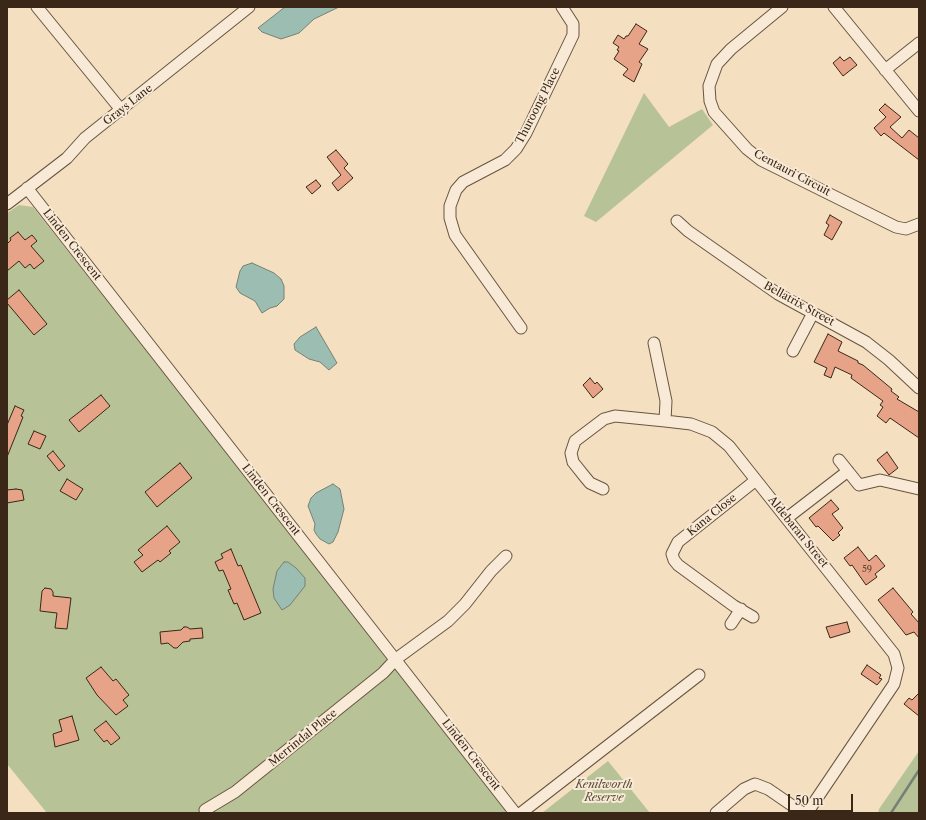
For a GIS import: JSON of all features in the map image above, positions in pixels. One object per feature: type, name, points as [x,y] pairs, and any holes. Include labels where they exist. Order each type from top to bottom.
[{"type":"street","points":[[37,7],[122,110]]},
{"type":"street","name":"Grays Lane","points":[[7,204],[67,158],[85,138],[122,110],[249,7]]},
{"type":"street","name":"Thuroong Place","points":[[520,328],[455,235],[450,218],[450,206],[456,190],[463,182],[505,160],[520,144],[571,40],[573,24],[562,7]]},
{"type":"street","name":"Centauri Circuit","points":[[782,7],[731,49],[717,64],[709,86],[710,101],[714,112],[747,149],[762,160],[896,227],[910,228],[919,224]]},
{"type":"street","points":[[834,7],[919,111]]},
{"type":"street","points":[[884,70],[919,43]]},
{"type":"street","name":"Linden Crescent","points":[[27,188],[515,813]]},
{"type":"street","name":"Bellatrix Street","points":[[677,221],[688,231],[766,286],[866,342],[890,360],[919,388]]},
{"type":"street","points":[[794,351],[813,313]]},
{"type":"street","points":[[654,343],[666,401],[665,421]]},
{"type":"street","name":"Aldebaran Street","points":[[603,489],[590,483],[573,462],[571,450],[575,441],[601,421],[612,416],[665,421],[699,426],[717,435],[726,442],[889,646],[894,654],[898,668],[894,684],[807,813]]},
{"type":"street","points":[[839,460],[859,485],[880,480],[919,490]]},
{"type":"street","points":[[787,518],[848,471]]},
{"type":"street","name":"Kana Close","points":[[753,617],[678,565],[668,554],[678,542],[756,480]]},
{"type":"street","name":"Merrindal Place","points":[[205,810],[235,792],[383,673],[396,659],[448,621],[465,604],[491,571],[506,556]]},
{"type":"street","points":[[731,624],[738,608]]},
{"type":"street","points":[[521,813],[699,675]]},
{"type":"street","points":[[716,813],[754,782],[768,789],[803,813]]},
{"type":"green space","points":[[644,93],[669,127],[702,109],[713,125],[596,222],[584,216]]},
{"type":"green space","points":[[19,205],[33,207],[502,801],[506,811],[504,813],[47,813],[7,764],[7,213]]},
{"type":"green space","points":[[919,751],[919,813],[878,813],[879,809]]},
{"type":"green space","name":"Kenilworth Reserve","points":[[608,761],[650,813],[542,813]]},
{"type":"water","points":[[285,7],[339,7],[314,19],[299,33],[281,39],[262,32],[258,28]]},
{"type":"water","points":[[252,263],[274,273],[281,279],[284,286],[284,299],[277,306],[262,313],[255,301],[240,293],[236,287],[240,271],[243,266]]},
{"type":"water","points":[[316,327],[337,363],[329,370],[320,362],[309,359],[295,350],[294,344],[300,337]]},
{"type":"water","points":[[333,484],[340,489],[344,509],[338,532],[333,542],[329,544],[320,539],[316,534],[314,530],[315,524],[308,506],[311,498],[316,493]]},
{"type":"water","points":[[284,562],[288,562],[296,568],[305,578],[305,586],[290,605],[282,610],[274,598],[273,589],[277,571]]},
{"type":"building","points":[[636,24],[647,31],[639,44],[648,49],[639,62],[642,64],[634,82],[623,75],[628,69],[614,59],[619,51],[617,50],[619,47],[613,43],[618,35],[624,39],[628,36]]},
{"type":"building","points":[[840,57],[844,61],[850,57],[857,65],[843,76],[833,63]]},
{"type":"building","points":[[885,104],[901,117],[890,127],[902,138],[909,130],[919,138],[919,160],[884,133],[881,136],[874,128],[886,117],[879,110]]},
{"type":"building","points":[[336,150],[348,164],[344,168],[353,178],[338,191],[332,183],[341,175],[327,157]]},
{"type":"building","points":[[316,180],[321,186],[312,194],[306,187]]},
{"type":"building","points":[[830,215],[842,222],[832,240],[824,235],[829,225],[826,223]]},
{"type":"building","points":[[18,232],[25,240],[32,235],[37,241],[31,246],[44,261],[34,269],[30,264],[25,268],[19,261],[7,271],[7,244],[11,240],[10,238]]},
{"type":"building","points":[[19,290],[47,324],[34,335],[7,303],[7,300]]},
{"type":"building","points":[[828,334],[842,342],[838,351],[858,361],[858,363],[863,365],[892,389],[891,391],[899,397],[897,399],[919,412],[919,438],[890,418],[886,423],[877,416],[883,407],[880,405],[883,401],[851,378],[852,375],[835,367],[831,378],[824,375],[827,368],[814,362]]},
{"type":"building","points":[[590,378],[595,384],[597,382],[603,389],[593,398],[583,385]]},
{"type":"building","points":[[101,395],[110,406],[79,432],[69,420]]},
{"type":"building","points":[[15,406],[24,410],[21,416],[23,417],[7,457],[7,425]]},
{"type":"building","points":[[34,431],[46,436],[40,449],[28,444]]},
{"type":"building","points":[[53,451],[65,466],[59,471],[47,456]]},
{"type":"building","points":[[887,452],[898,468],[889,475],[877,460]]},
{"type":"building","points":[[180,463],[192,478],[157,507],[145,492]]},
{"type":"building","points":[[67,479],[83,489],[76,500],[60,491]]},
{"type":"building","points":[[7,490],[22,490],[24,500],[7,503]]},
{"type":"building","points":[[831,500],[839,509],[832,514],[843,528],[838,533],[840,535],[833,541],[818,526],[816,527],[809,518]]},
{"type":"building","points":[[167,526],[180,542],[169,551],[171,553],[160,562],[158,560],[142,572],[134,562],[143,555],[138,550]]},
{"type":"building","points":[[858,547],[869,561],[876,555],[885,566],[875,574],[877,577],[866,585],[852,565],[850,566],[844,558]]},
{"type":"building","points":[[231,549],[238,566],[241,565],[261,613],[244,620],[237,603],[234,604],[228,590],[231,589],[223,570],[219,571],[215,562],[223,558],[221,554]]},
{"type":"building","points":[[45,588],[51,589],[53,596],[71,598],[67,629],[55,628],[57,613],[40,611],[42,591]]},
{"type":"building","points":[[893,588],[913,612],[911,614],[919,623],[919,638],[914,632],[906,635],[878,600]]},
{"type":"building","points":[[847,622],[850,632],[830,638],[826,627]]},
{"type":"building","points":[[184,627],[190,629],[202,628],[203,638],[190,639],[190,641],[183,642],[177,648],[174,648],[168,643],[161,644],[160,632],[181,630]]},
{"type":"building","points":[[867,665],[881,675],[879,678],[882,679],[877,685],[861,674]]},
{"type":"building","points":[[101,667],[113,681],[116,679],[129,695],[123,700],[128,706],[116,715],[97,695],[86,678]]},
{"type":"building","points":[[919,693],[919,716],[904,704],[909,698],[912,700]]},
{"type":"building","points":[[72,716],[79,740],[55,747],[53,734],[62,731],[59,720]]},
{"type":"building","points":[[106,721],[120,738],[111,745],[107,740],[104,742],[94,730]]},
{"type":"waterway","points":[[891,813],[919,770]]}]
